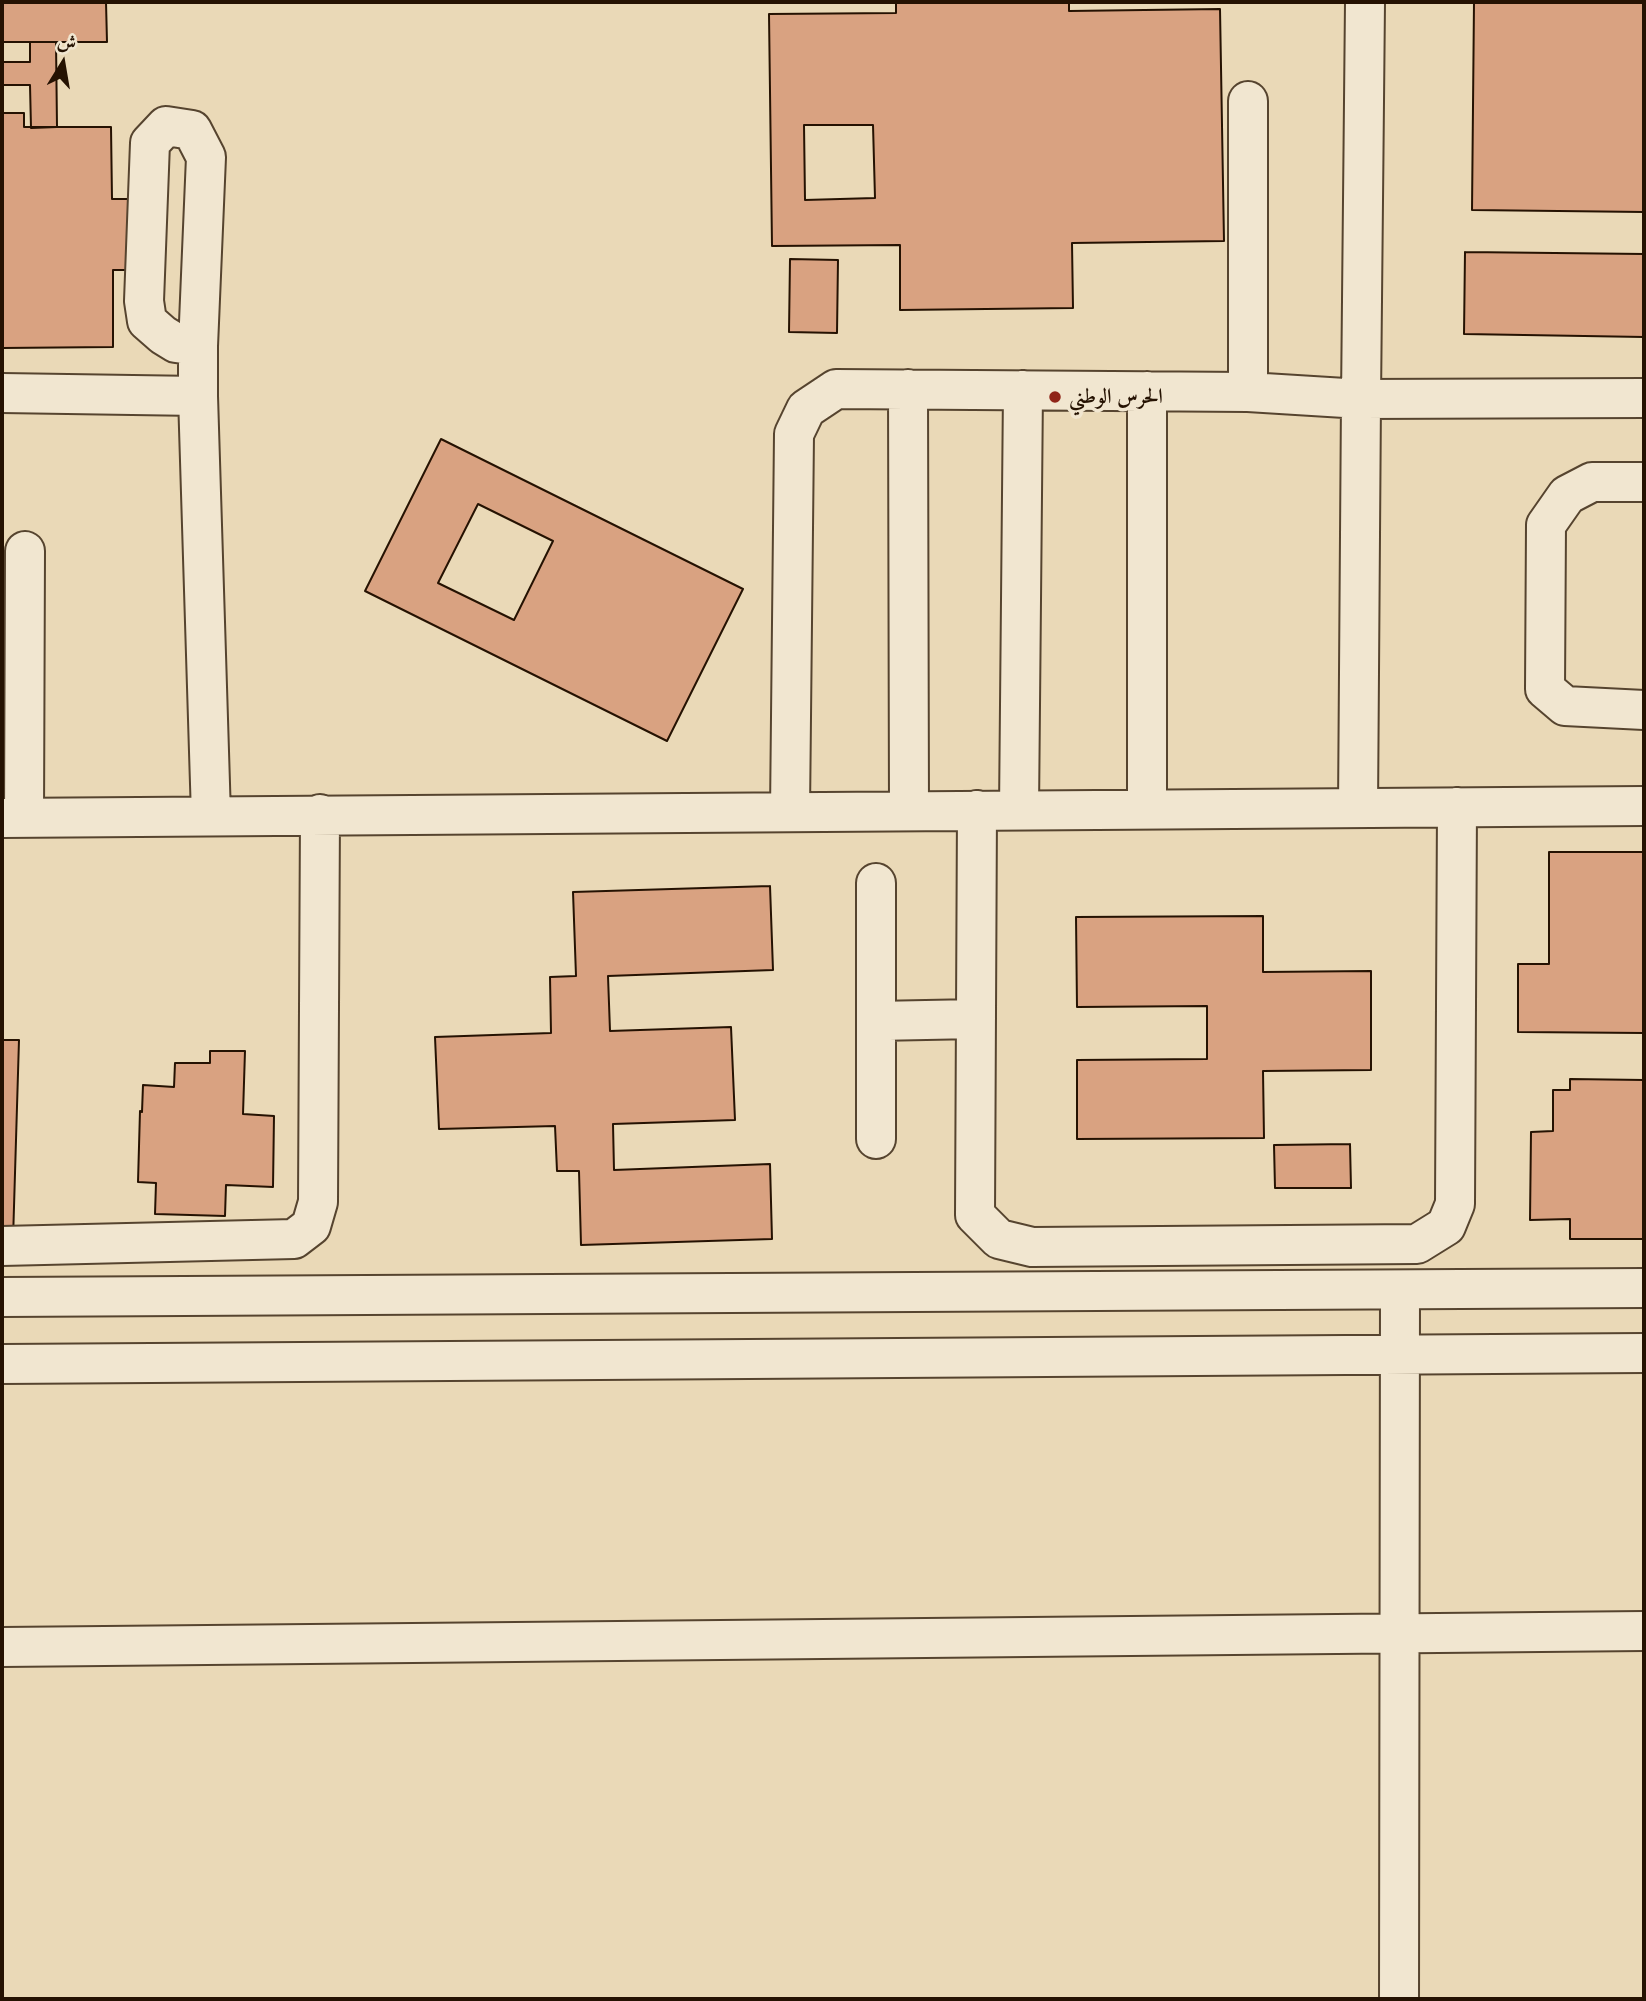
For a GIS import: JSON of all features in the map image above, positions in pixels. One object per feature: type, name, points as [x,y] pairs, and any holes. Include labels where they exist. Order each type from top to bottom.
[{"type":"lane","points":[[1358,808],[1365,2]]},
{"type":"lane","points":[[1248,101],[1248,392]]},
{"type":"lane","points":[[198,345],[176,343],[163,335],[148,321],[144,301],[150,143],[166,126],[192,130],[206,157],[198,396],[211,816]]},
{"type":"lane","points":[[790,811],[794,435],[806,409],[836,389],[1248,392],[1361,399],[1644,398]]},
{"type":"lane","points":[[908,389],[909,811]]},
{"type":"lane","points":[[1019,810],[1023,390]]},
{"type":"lane","points":[[1147,391],[1147,809]]},
{"type":"lane","points":[[2,393],[198,396]]},
{"type":"lane","points":[[1644,482],[1592,482],[1567,495],[1546,525],[1545,689],[1565,706],[1644,710]]},
{"type":"lane","points":[[24,551],[13,818],[1644,806]]},
{"type":"lane","points":[[977,810],[975,1215],[999,1239],[1032,1247],[1417,1244],[1446,1226],[1455,1204],[1457,807]]},
{"type":"lane","points":[[2,1246],[294,1239],[311,1227],[318,1202],[320,814]]},
{"type":"lane","points":[[876,883],[876,1139]]},
{"type":"lane","points":[[876,1021],[976,1018]]},
{"type":"lane","points":[[2,1297],[1644,1289]]},
{"type":"lane","points":[[1399,1999],[1400,1290]]},
{"type":"lane","points":[[2,1364],[1644,1353]]},
{"type":"lane","points":[[2,1647],[1644,1631]]},
{"type":"building","points":[[2,2],[106,2],[107,42],[2,42]]},
{"type":"building","points":[[896,2],[1069,2],[1069,11],[1220,9],[1224,241],[1072,243],[1073,308],[900,310],[900,245],[772,246],[769,14],[896,13]],"holes":[[[804,125],[873,125],[875,198],[805,200]]]},
{"type":"building","points":[[1474,2],[1644,2],[1644,212],[1472,210]]},
{"type":"building","points":[[30,42],[56,42],[57,127],[31,128],[30,85],[2,85],[2,62],[30,62]]},
{"type":"building","points":[[2,113],[24,113],[24,127],[111,127],[112,199],[140,199],[140,270],[113,270],[113,347],[2,348]]},
{"type":"building","points":[[1465,252],[1644,254],[1644,337],[1464,334]]},
{"type":"building","points":[[790,259],[838,260],[837,333],[789,332]]},
{"type":"building","points":[[441,439],[743,589],[667,741],[365,591]],"holes":[[[478,504],[553,541],[514,620],[438,583]]]},
{"type":"building","points":[[1549,852],[1644,852],[1644,1033],[1518,1032],[1518,964],[1549,964]]},
{"type":"building","points":[[770,886],[773,970],[608,976],[610,1031],[731,1027],[735,1120],[613,1124],[614,1170],[770,1164],[772,1239],[581,1245],[579,1171],[557,1171],[555,1126],[439,1129],[435,1037],[551,1033],[550,977],[576,976],[573,892]]},
{"type":"building","points":[[1263,916],[1263,972],[1371,971],[1371,1070],[1263,1071],[1264,1138],[1077,1139],[1077,1060],[1207,1059],[1207,1006],[1077,1007],[1076,917]]},
{"type":"building","points":[[2,1040],[19,1040],[13,1240],[2,1240]]},
{"type":"building","points":[[210,1051],[245,1051],[243,1114],[274,1116],[273,1187],[226,1185],[225,1216],[155,1214],[156,1183],[138,1182],[143,1085],[174,1087],[175,1063],[210,1063]]},
{"type":"building","points":[[1570,1079],[1644,1080],[1644,1239],[1570,1239],[1570,1219],[1530,1220],[1531,1132],[1553,1131],[1553,1090],[1570,1090]]},
{"type":"building","points":[[1350,1144],[1351,1188],[1275,1188],[1274,1145]]},
{"type":"place","name":"الحرس الوطني","points":[[1055,397]]}]
